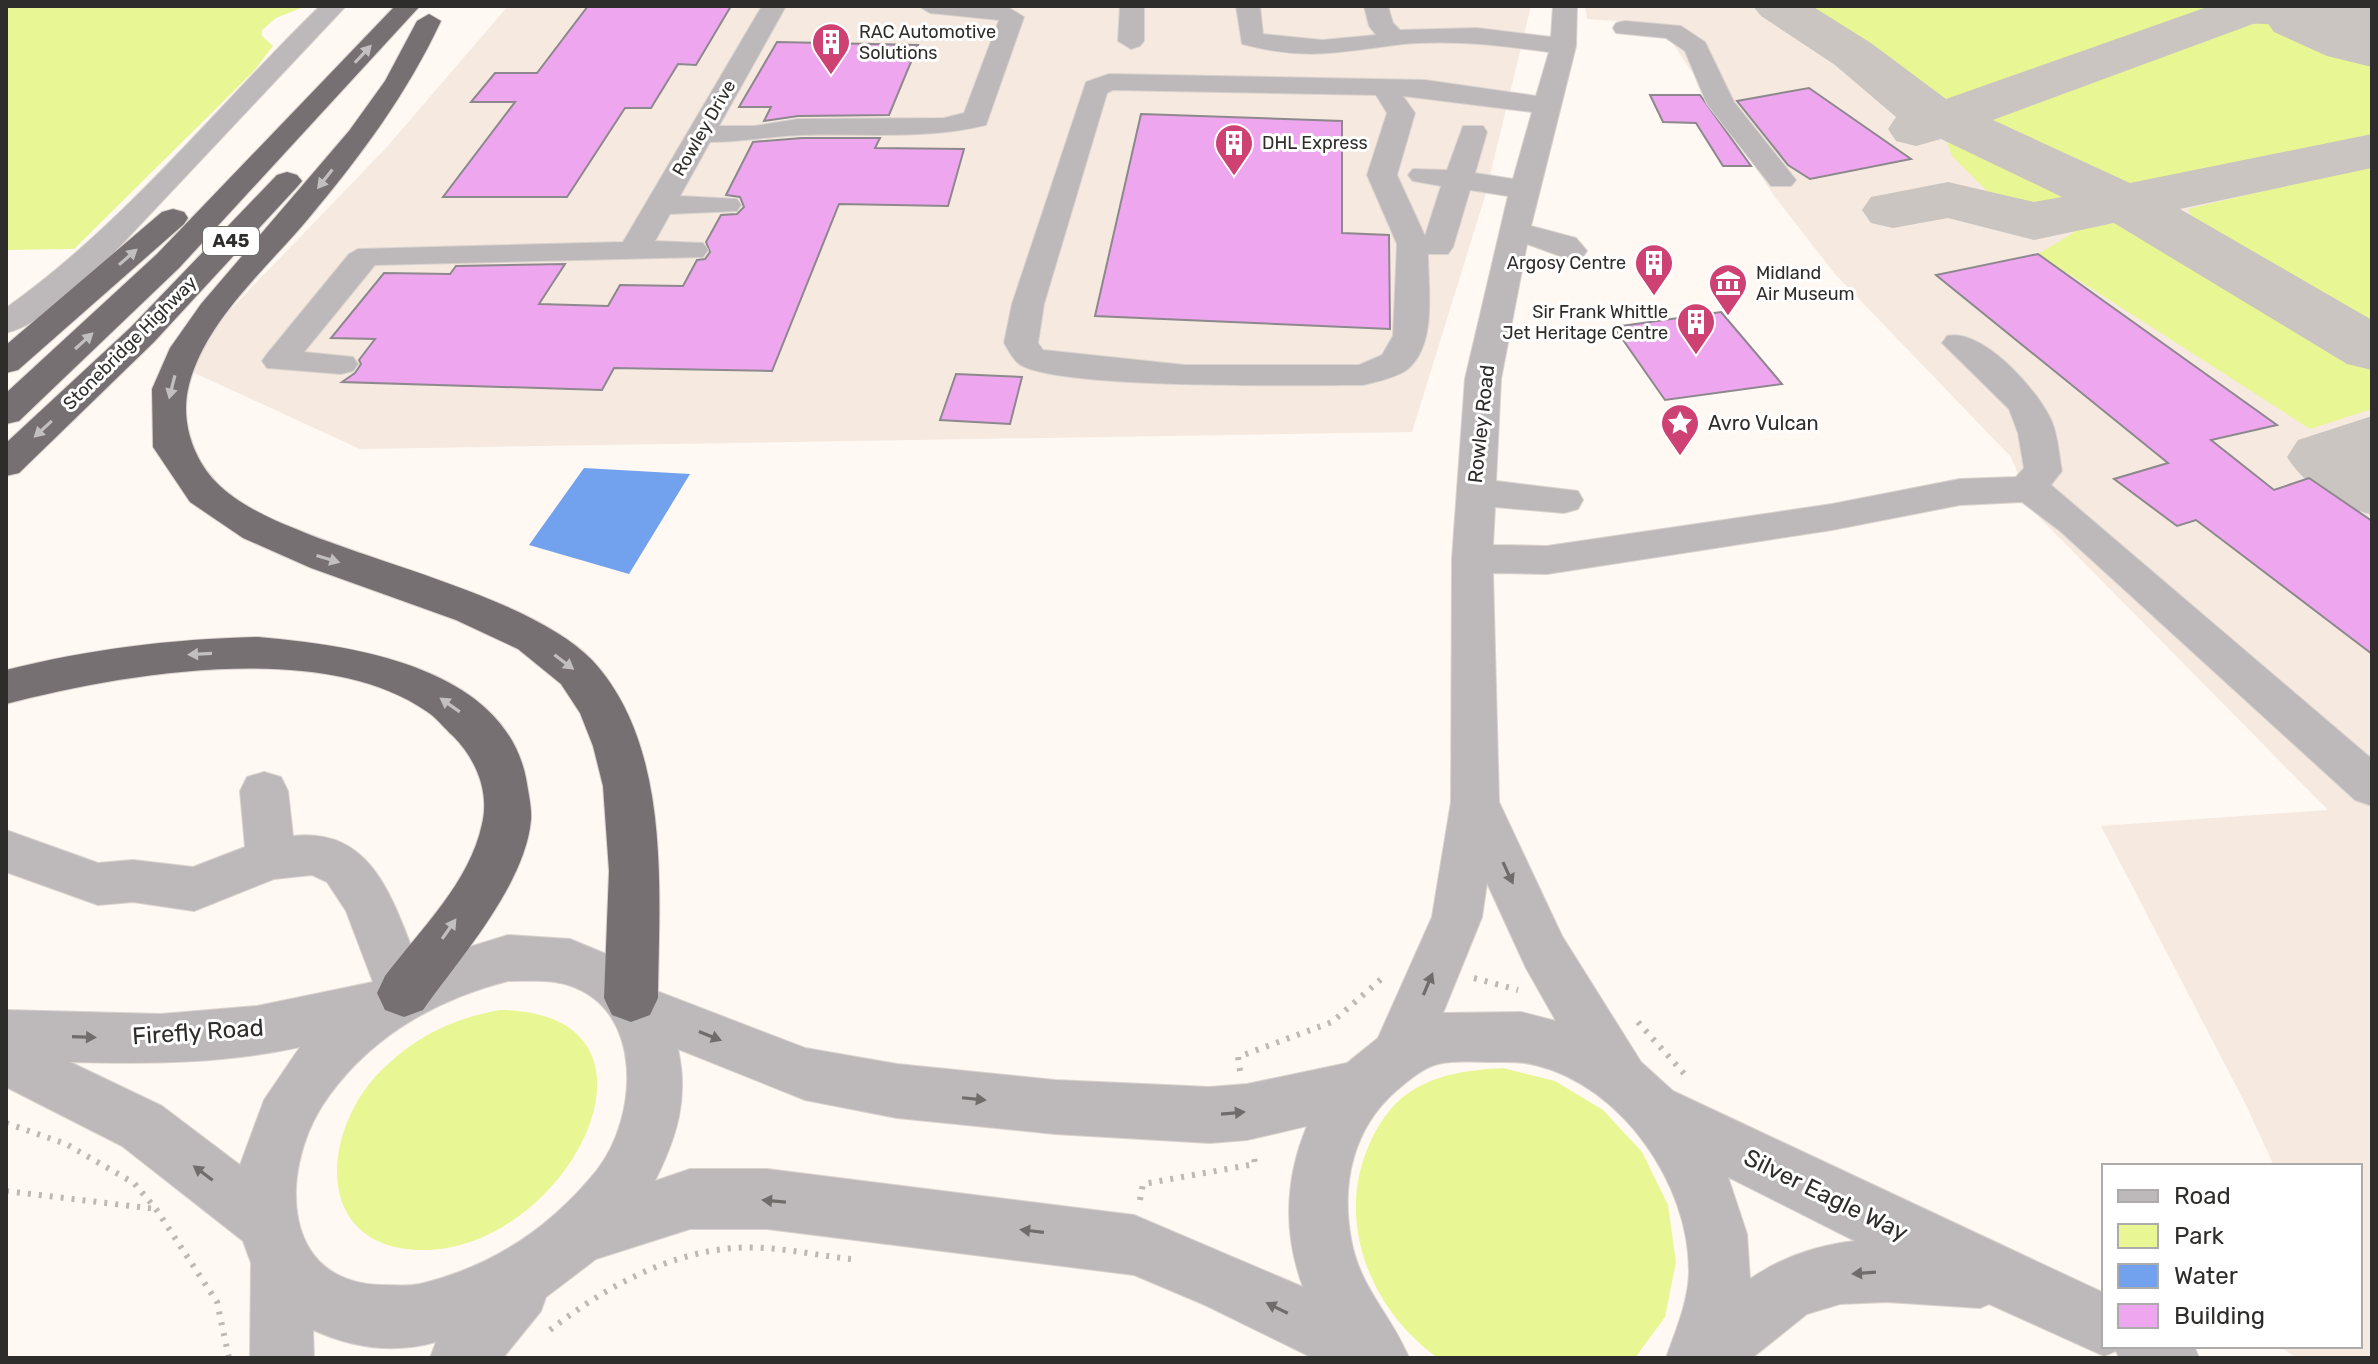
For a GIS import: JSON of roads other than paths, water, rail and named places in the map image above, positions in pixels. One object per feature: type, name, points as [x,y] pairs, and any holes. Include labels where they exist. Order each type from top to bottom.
[{"type":"highway","name":"Stonebridge Highway","points":[[6,413],[168,261],[334,85],[427,11]]},
{"type":"highway","name":"Stonebridge Highway","points":[[6,464],[142,335],[271,198],[427,11]]},
{"type":"highway","points":[[427,11],[414,57],[364,129],[201,328],[177,368],[166,423],[173,453],[198,489],[242,523],[304,551],[469,607],[530,637],[575,670],[613,734],[631,796],[634,1003]]},
{"type":"highway","points":[[6,363],[230,169],[334,85]]},
{"type":"highway","points":[[6,687],[41,676],[157,656],[248,651],[329,660],[403,677],[469,718],[497,757],[508,820],[490,865],[471,899],[396,998]]},
{"type":"street","points":[[6,323],[34,305],[107,245],[288,49],[334,6]]},
{"type":"street","name":"Rowley Drive","points":[[634,250],[774,6]]},
{"type":"street","points":[[698,138],[798,127],[944,126],[976,119],[1012,17],[1005,13],[930,6]]},
{"type":"street","points":[[1131,41],[1132,6]]},
{"type":"street","points":[[1248,6],[1251,39],[1269,44],[1359,47],[1394,38],[1477,35],[1564,25],[1624,23],[1672,31],[1696,47],[1721,104],[1781,180]]},
{"type":"street","points":[[1376,6],[1381,26],[1394,38]]},
{"type":"street","name":"Rowley Road","points":[[1375,1356],[1343,1308],[1324,1259],[1317,1210],[1318,1168],[1336,1122],[1379,1071],[1435,967],[1457,917],[1475,802],[1472,559],[1483,379],[1524,189],[1549,122],[1564,25]]},
{"type":"street","points":[[1393,101],[1382,175],[1413,244],[1410,336],[1396,362],[1363,375],[1185,375],[1053,364],[1031,357],[1021,343],[1028,304],[1095,88],[1109,82],[1393,101],[1549,122]]},
{"type":"street","points":[[1437,247],[1473,132]]},
{"type":"street","points":[[698,138],[863,143]]},
{"type":"street","points":[[1423,175],[1524,189]]},
{"type":"street","points":[[660,205],[726,205]]},
{"type":"street","points":[[1514,231],[1552,240],[1571,251]]},
{"type":"street","points":[[341,364],[279,361],[360,261],[369,256],[582,249],[692,250]]},
{"type":"street","points":[[1959,343],[2015,394],[2033,420],[2043,471],[2026,489]]},
{"type":"street","points":[[1472,559],[1547,560],[1832,517],[1960,492],[2026,489],[2045,497],[2372,787]]},
{"type":"street","points":[[1474,492],[1564,500]]},
{"type":"street","points":[[264,791],[271,859]]},
{"type":"street","name":"Rowley Road","points":[[1475,802],[1562,986],[1656,1091],[1690,1158],[1712,1212],[1720,1270],[1713,1314],[1701,1358]]},
{"type":"street","points":[[6,851],[98,884],[133,881],[194,889],[271,859],[316,854],[344,867],[367,901],[396,998]]},
{"type":"street","points":[[282,1358],[266,1174],[281,1126],[308,1079],[345,1038],[396,998],[456,969],[508,958],[544,958],[599,972],[634,1003],[654,1044],[657,1088],[646,1137],[620,1186],[582,1234],[531,1275],[462,1358]]},
{"type":"street","name":"Firefly Road","points":[[6,1035],[161,1039],[257,1031],[396,998]]},
{"type":"street","name":"Silver Eagle Way","points":[[634,1003],[805,1074],[881,1088],[1055,1107],[1210,1115],[1247,1112],[1379,1071],[1439,1039],[1531,1038],[1578,1054],[1656,1091],[1998,1277],[2102,1324]]},
{"type":"street","points":[[6,1059],[142,1126],[273,1243],[313,1297],[358,1316],[414,1318],[473,1304],[531,1275]]},
{"type":"street","points":[[582,1234],[690,1199],[767,1199],[1134,1245],[1227,1283],[1375,1356]]},
{"type":"street","name":"Silver Eagle Way","points":[[1701,1358],[1795,1286],[1824,1278],[1870,1272],[1998,1277]]},
{"type":"street","points":[[2150,1348],[2167,1358]]},
{"type":"water","points":[[584,468],[690,474],[629,574],[529,545]]},
{"type":"place","name":"RAC Automotive Solutions","points":[[831,76]]},
{"type":"place","name":"DHL Express","points":[[1234,177]]},
{"type":"place","name":"Argosy Centre","points":[[1654,297]]},
{"type":"place","name":"Midland Air Museum","points":[[1728,317]]},
{"type":"place","name":"Sir Frank Whittle Jet Heritage Centre","points":[[1696,356]]},
{"type":"place","name":"Avro Vulcan","points":[[1680,457]]}]
